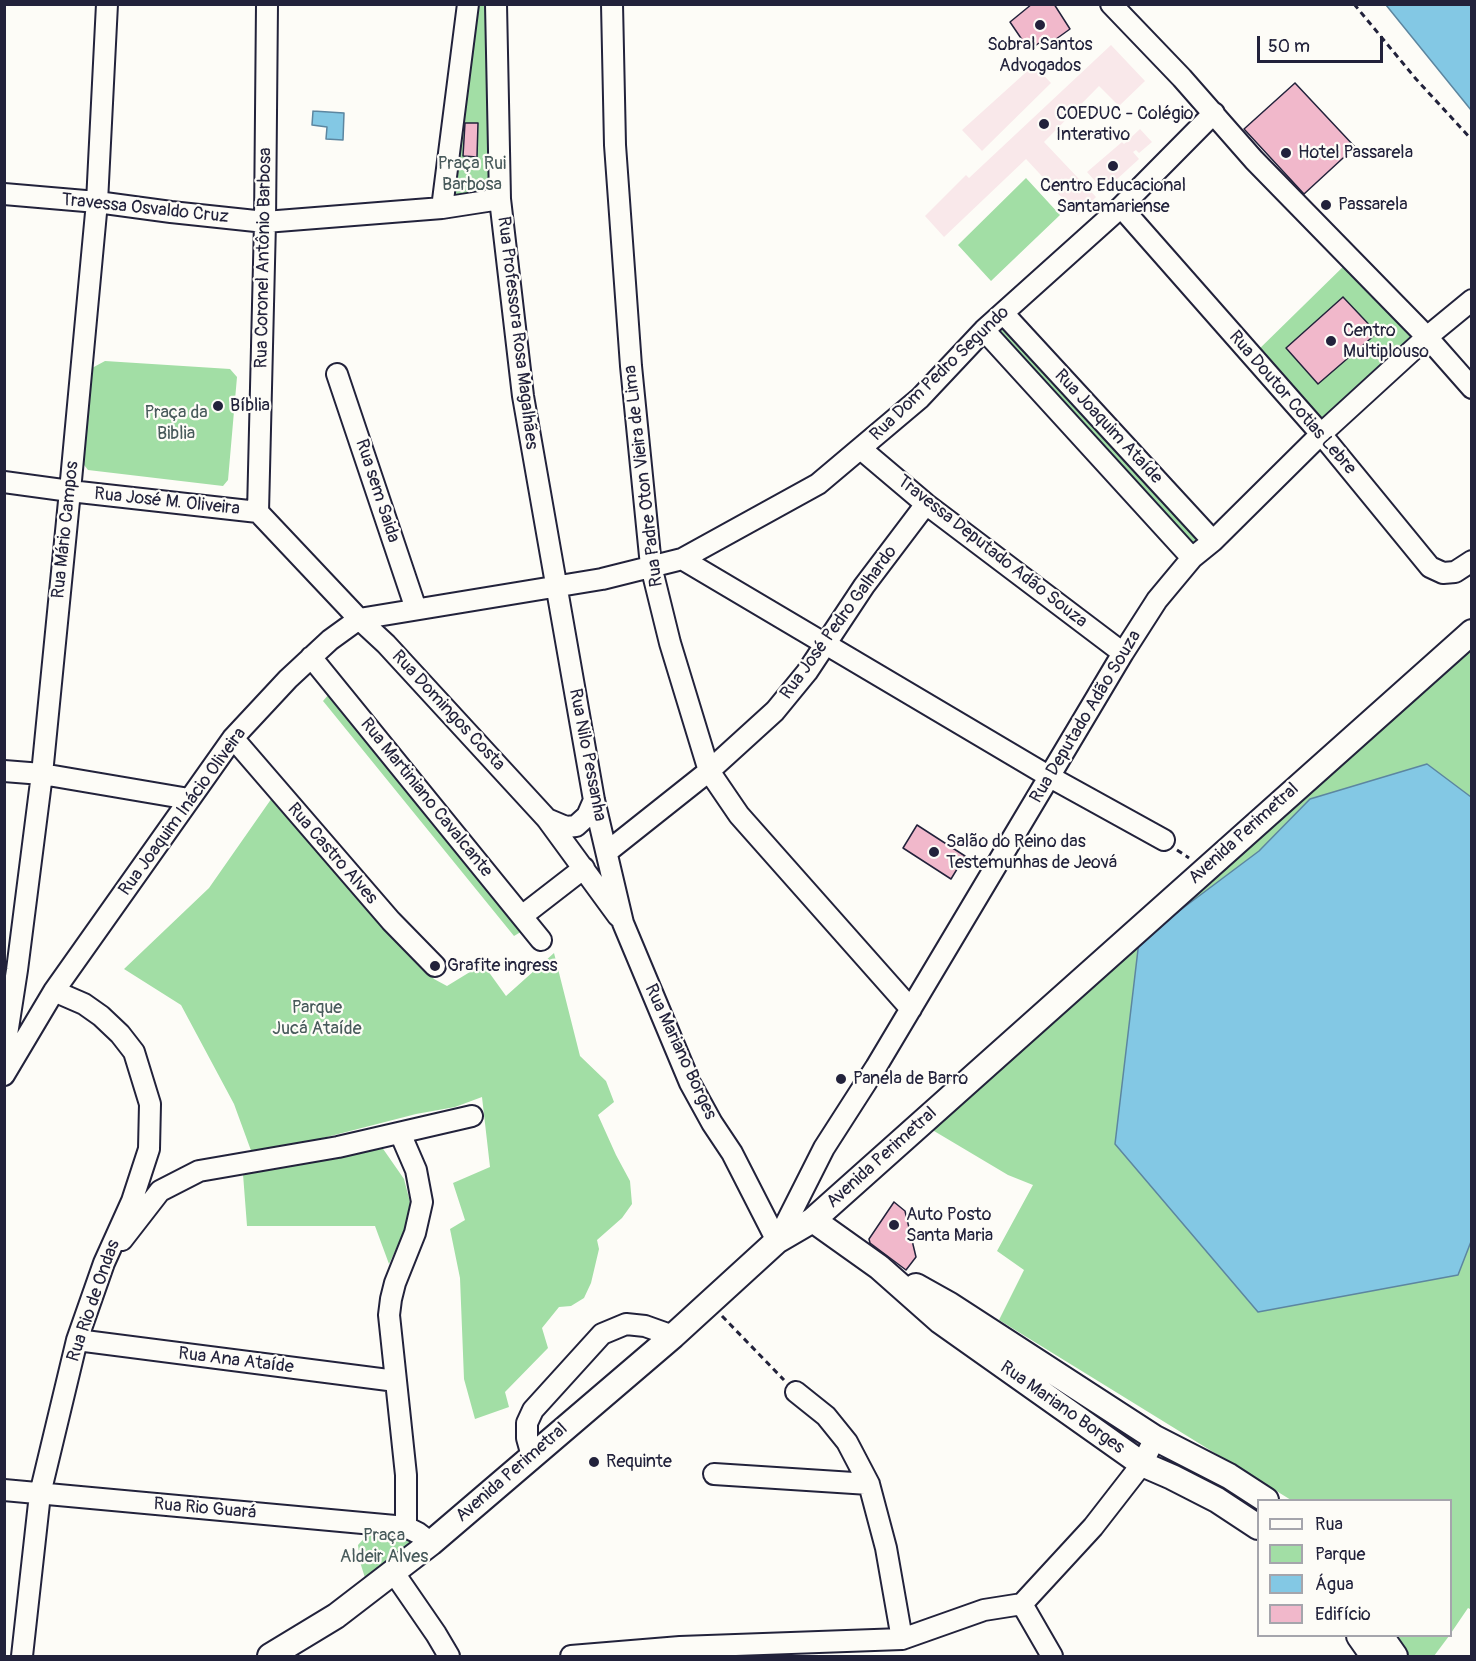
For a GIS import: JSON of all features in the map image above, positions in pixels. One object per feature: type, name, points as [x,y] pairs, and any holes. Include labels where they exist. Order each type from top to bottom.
[{"type":"main road","name":"Avenida Perimetral","points":[[270,1656],[336,1616],[394,1573],[673,1336],[777,1241],[813,1220],[1472,632]]},
{"type":"main road","name":"Rua Mariano Borges","points":[[813,1220],[879,1267],[940,1321],[1142,1464],[1217,1500],[1257,1526]]},
{"type":"main road","name":"Rua Mariano Borges","points":[[879,1267],[950,1305],[1155,1438],[1229,1476],[1264,1499]]},
{"type":"main road","points":[[1360,1637],[1373,1656]]},
{"type":"main road","points":[[1382,1637],[1395,1656]]},
{"type":"street","name":"Rua Mário Campos","points":[[4,1054],[42,774],[70,491],[97,202],[107,4]]},
{"type":"street","name":"Rua Coronel Antônio Barbosa","points":[[258,512],[265,222],[267,4]]},
{"type":"street","points":[[442,208],[468,4]]},
{"type":"street","name":"Rua Professora Rosa Magalhães","points":[[496,4],[500,199],[524,396],[556,587]]},
{"type":"street","name":"Rua Padre Oton Vieira de Lima","points":[[612,4],[615,145],[631,366],[651,566],[670,643],[709,771],[739,815],[911,1009]]},
{"type":"street","points":[[1111,4],[1214,113],[1254,160],[1427,337],[1472,388]]},
{"type":"street","name":"Rua Dom Pedro Segundo","points":[[556,587],[602,579],[682,559],[818,484],[920,398],[984,330],[1121,207],[1214,113]]},
{"type":"street","name":"Travessa Osvaldo Cruz","points":[[4,194],[97,202],[265,222],[442,208],[500,199]]},
{"type":"street","name":"Rua Doutor Cotias Lebre","points":[[1121,207],[1322,434],[1430,567],[1443,573],[1455,572],[1472,561]]},
{"type":"street","name":"Rua Deputado Adão Souza","points":[[777,1241],[824,1148],[911,1009],[1123,653],[1157,600],[1192,558],[1213,541],[1322,434],[1427,337],[1472,300]]},
{"type":"street","name":"Rua Joaquim Ataíde","points":[[1003,313],[1213,541]]},
{"type":"street","name":"Rua Joaquim Ataíde","points":[[984,330],[1192,558]]},
{"type":"street","name":"Rua sem Saida","points":[[337,374],[416,609]]},
{"type":"street","name":"Travessa Deputado Adão Souza","points":[[861,449],[926,504],[1123,653]]},
{"type":"street","name":"Rua José M. Oliveira","points":[[4,482],[258,512]]},
{"type":"street","name":"Rua José Pedro Galhardo","points":[[607,852],[709,771],[775,711],[807,672],[864,586],[926,504]]},
{"type":"street","name":"Rua Domingos Costa","points":[[258,512],[359,619],[386,644],[547,819],[623,923]]},
{"type":"street","points":[[682,559],[1050,777],[1164,840]]},
{"type":"street","name":"Rua Joaquim Inácio Oliveira","points":[[4,1075],[54,991],[233,738],[311,657],[359,619],[556,587]]},
{"type":"street","name":"Rua Nilo Pessanha","points":[[556,587],[594,800],[623,923]]},
{"type":"street","name":"Rua Martiniano Cavalcante","points":[[311,657],[541,940]]},
{"type":"street","name":"Rua Castro Alves","points":[[233,738],[391,921],[435,966]]},
{"type":"street","points":[[4,771],[42,774],[189,799]]},
{"type":"street","points":[[547,819],[566,827],[576,825],[587,816],[594,800]]},
{"type":"street","points":[[522,916],[584,868]]},
{"type":"street","name":"Rua Mariano Borges","points":[[623,923],[690,1083],[732,1153],[777,1241]]},
{"type":"street","name":"Rua Rio de Ondas","points":[[19,1656],[40,1494],[77,1340],[104,1263],[132,1201],[148,1149],[150,1104],[134,1053],[120,1034],[101,1016],[84,1004],[54,991]]},
{"type":"street","points":[[104,1263],[160,1191],[193,1174],[400,1133],[472,1116]]},
{"type":"street","points":[[400,1133],[416,1170],[422,1202],[415,1233],[391,1299],[389,1315],[406,1475],[406,1527],[431,1543]]},
{"type":"street","points":[[532,1456],[527,1438],[527,1423],[533,1410],[602,1334],[626,1324],[645,1326],[673,1336]]},
{"type":"street","name":"Rua Ana Ataíde","points":[[77,1340],[396,1381]]},
{"type":"street","points":[[796,1392],[826,1416],[847,1442],[869,1484],[886,1548],[902,1639]]},
{"type":"street","points":[[571,1656],[902,1639],[984,1610],[1022,1604],[1093,1527],[1142,1464],[1155,1438]]},
{"type":"street","points":[[714,1474],[869,1484]]},
{"type":"street","name":"Rua Rio Guará","points":[[4,1490],[406,1527]]},
{"type":"street","points":[[394,1573],[449,1656]]},
{"type":"street","points":[[1022,1604],[1052,1656]]},
{"type":"path","points":[[1354,4],[1416,79],[1472,140]]},
{"type":"path","points":[[1164,840],[1204,869]]},
{"type":"path","points":[[710,1302],[796,1392]]},
{"type":"shaded area","name":"COEDUC - Colégio Interativo","points":[[1111,45],[1145,81],[1119,106],[1099,86],[1044,142],[1096,197],[1078,215],[1026,159],[944,237],[925,216],[966,175],[969,178]]},
{"type":"shaded area","name":"COEDUC - Colégio Interativo","points":[[1034,65],[1051,83],[982,151],[962,130]]},
{"type":"shaded area","name":"Centro Educacional Santamariense","points":[[1140,129],[1152,142],[1139,153],[1136,150],[1133,152],[1139,159],[1104,191],[1087,172]]},
{"type":"green space","name":"Praça Rui Barbosa","points":[[468,5],[496,5],[500,199],[442,208]]},
{"type":"green space","points":[[1026,178],[1060,215],[991,281],[958,245]]},
{"type":"green space","points":[[1351,259],[1427,337],[1321,434],[1252,356]]},
{"type":"green space","points":[[1003,313],[1213,541],[1192,558],[984,330]]},
{"type":"green space","name":"Praça da Biblia","points":[[105,361],[230,369],[237,377],[228,480],[223,486],[88,470],[81,461],[92,368]]},
{"type":"green space","points":[[1471,649],[1472,1610],[1468,1608],[1452,1632],[1452,1499],[1289,1499],[999,1320],[1024,1270],[997,1251],[1033,1185],[1008,1175],[929,1128]]},
{"type":"green space","points":[[329,694],[524,930],[514,936],[323,701]]},
{"type":"green space","name":"Parque Jucá Ataíde","points":[[274,795],[434,979],[447,986],[483,964],[506,996],[554,953],[580,1056],[606,1081],[614,1102],[598,1115],[630,1181],[632,1204],[622,1218],[597,1240],[599,1249],[591,1283],[584,1298],[571,1306],[559,1307],[542,1328],[548,1348],[505,1392],[509,1407],[475,1419],[464,1379],[460,1278],[450,1229],[465,1220],[453,1183],[490,1167],[482,1097],[455,1107],[416,1114],[253,1156],[234,1104],[181,1005],[124,969],[209,888]]},
{"type":"green space","points":[[379,1143],[404,1179],[411,1206],[404,1232],[389,1264],[375,1226],[247,1226],[243,1174]]},
{"type":"green space","points":[[1165,1452],[1257,1503],[1257,1519],[1158,1464]]},
{"type":"green space","name":"Praça Aldeir Alves","points":[[369,1533],[424,1538],[367,1584],[360,1562],[358,1545]]},
{"type":"green space","points":[[1396,1637],[1448,1637],[1434,1656],[1407,1656]]},
{"type":"water","points":[[1386,5],[1471,5],[1471,110]]},
{"type":"water","points":[[313,111],[344,113],[343,140],[326,139],[327,127],[312,125]]},
{"type":"water","points":[[1427,764],[1471,797],[1472,1239],[1458,1275],[1258,1312],[1115,1144],[1139,941],[1259,851],[1310,799]]},
{"type":"building","name":"Sobral Santos Advogados","points":[[1032,4],[1054,4],[1070,29],[1045,47],[1042,41],[1029,50],[1010,22]]},
{"type":"building","points":[[1295,83],[1355,147],[1304,194],[1244,129]]},
{"type":"building","points":[[465,123],[478,123],[477,157],[463,156]]},
{"type":"building","name":"Centro Multiplouso","points":[[1343,297],[1377,333],[1318,384],[1286,348]]},
{"type":"building","name":"Salão do Reino das Testemunhas de Jeová","points":[[917,825],[965,856],[951,879],[903,848]]},
{"type":"building","name":"Auto Posto Santa Maria","points":[[894,1202],[905,1211],[916,1257],[906,1270],[870,1243],[869,1239]]},
{"type":"place","name":"Sobral Santos Advogados","points":[[1040,25]]},
{"type":"place","name":"COEDUC - Colégio Interativo","points":[[1044,124]]},
{"type":"place","name":"Hotel Passarela","points":[[1286,153]]},
{"type":"place","name":"Centro Educacional Santamariense","points":[[1113,166]]},
{"type":"place","name":"Passarela","points":[[1326,205]]},
{"type":"place","name":"Centro Multiplouso","points":[[1331,341]]},
{"type":"place","name":"Bíblia","points":[[218,406]]},
{"type":"place","name":"Salão do Reino das Testemunhas de Jeová","points":[[934,852]]},
{"type":"place","name":"Grafite ingress","points":[[435,966]]},
{"type":"place","name":"Panela de Barro","points":[[841,1079]]},
{"type":"place","name":"Auto Posto Santa Maria","points":[[894,1225]]},
{"type":"place","name":"Requinte","points":[[594,1462]]}]
